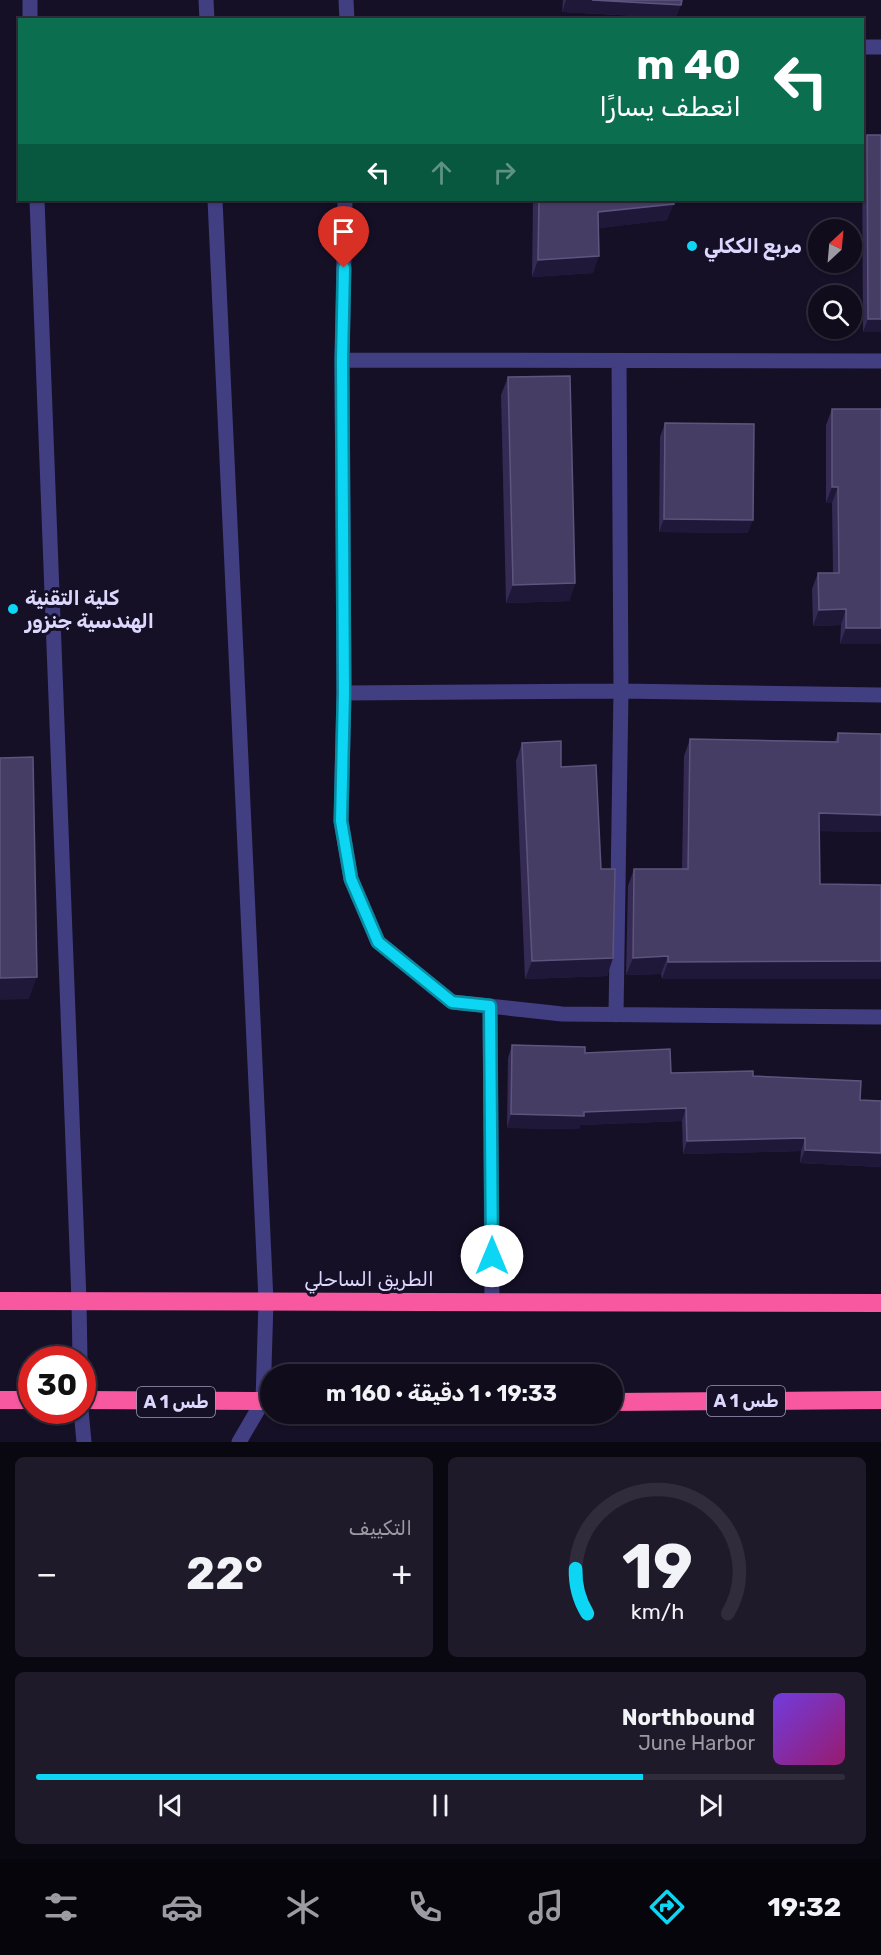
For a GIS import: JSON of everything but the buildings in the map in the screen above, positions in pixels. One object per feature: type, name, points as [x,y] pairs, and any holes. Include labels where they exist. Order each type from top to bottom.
[{"type":"highway","name":"الطريق الساحلي","points":[[0,1301],[881,1302]]},
{"type":"highway","points":[[0,1400],[18,1400]]},
{"type":"highway","name":"A 1 طس","points":[[96,1400],[260,1401]]},
{"type":"highway","name":"A 1 طس","points":[[623,1402],[881,1400]]},
{"type":"street","points":[[30,0],[30,18]]},
{"type":"street","points":[[206,0],[207,18]]},
{"type":"street","points":[[346,0],[347,18]]},
{"type":"street","points":[[864,47],[881,47]]},
{"type":"street","points":[[37,201],[80,1346]]},
{"type":"street","points":[[216,201],[266,1301],[266,1364]]},
{"type":"street","points":[[345,201],[342,360],[344,693],[341,821],[351,879],[378,942],[452,1002],[562,1014],[881,1017]]},
{"type":"street","points":[[342,360],[881,361]]},
{"type":"street","points":[[616,1015],[621,691],[619,361]]},
{"type":"street","points":[[344,693],[621,691],[881,695]]},
{"type":"street","points":[[490,1006],[492,1302]]},
{"type":"street","points":[[239,1442],[260,1410]]},
{"type":"street","points":[[82,1424],[84,1442]]},
{"type":"place","name":"مربع الككلي","points":[[692,246]]},
{"type":"place","name":"كلية التقنية الهندسية جنزور","points":[[13,609]]},
{"type":"route","points":[[344,268],[342,360],[344,693],[341,821],[351,879],[378,942],[452,1002],[490,1006],[492,1256]]}]
